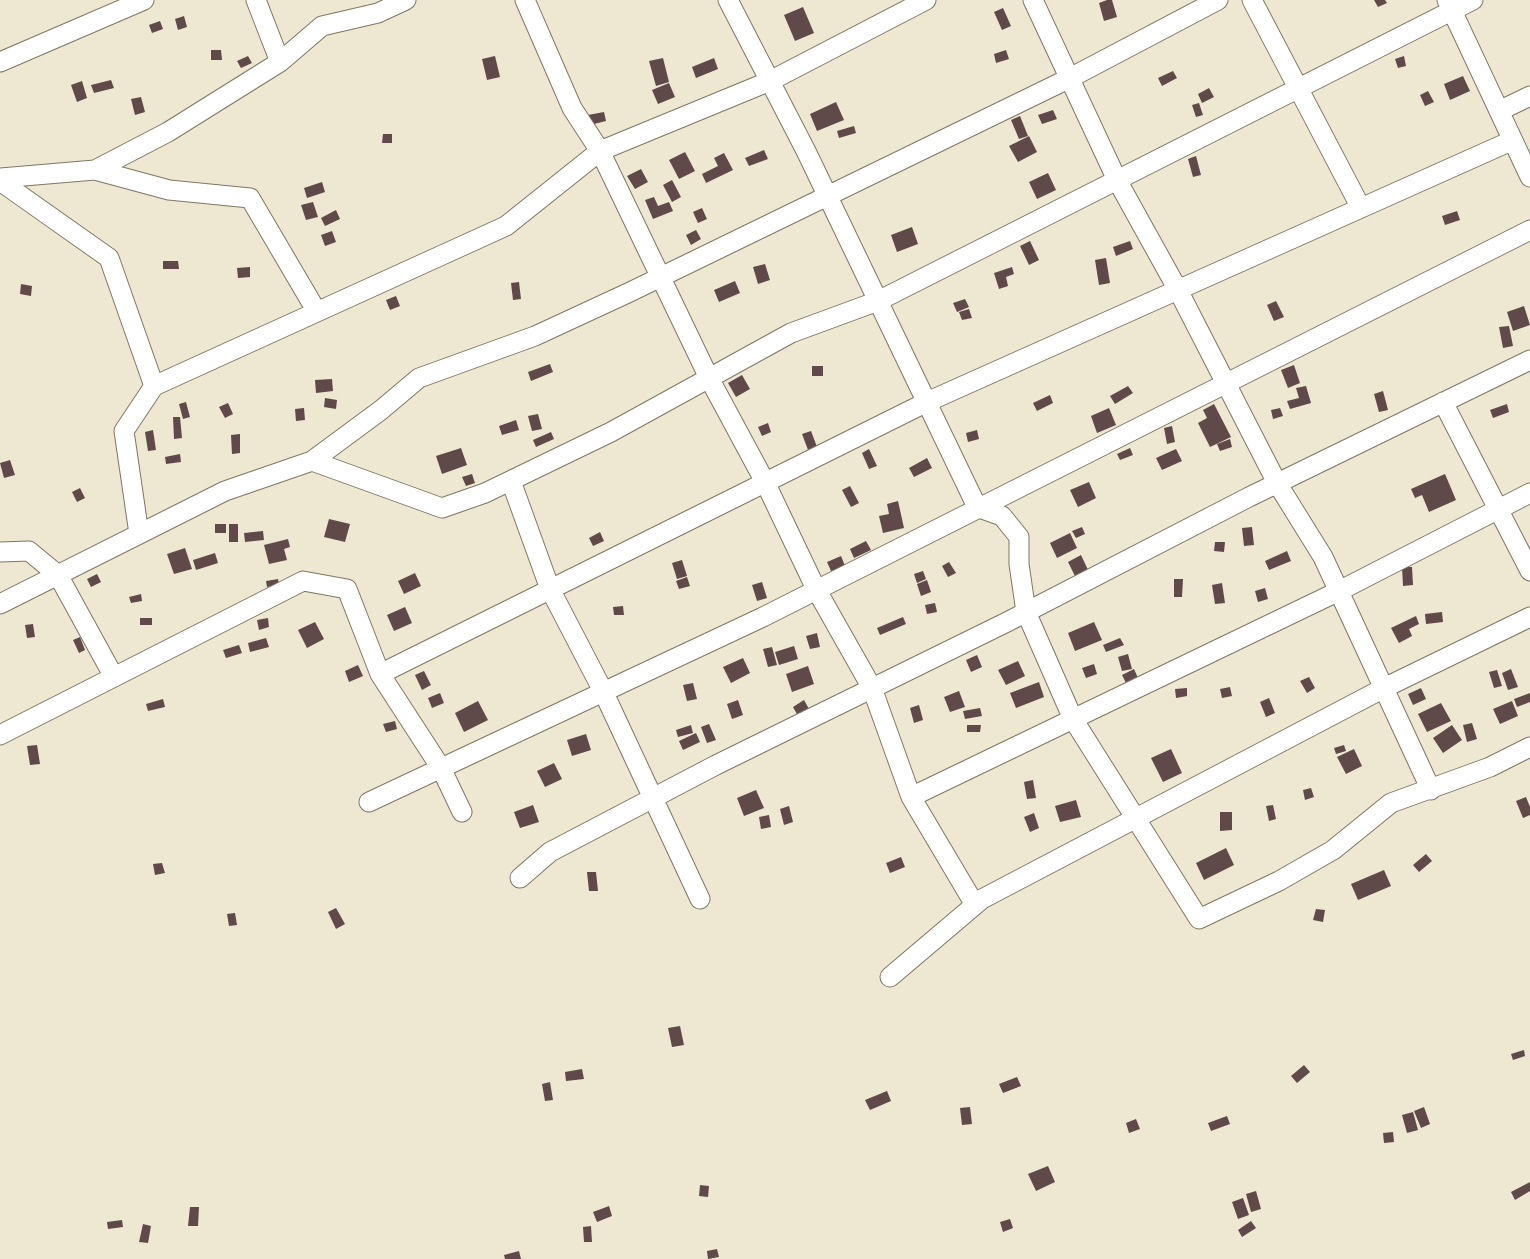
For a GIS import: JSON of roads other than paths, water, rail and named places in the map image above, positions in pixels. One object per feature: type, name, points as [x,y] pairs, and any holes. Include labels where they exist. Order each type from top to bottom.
[{"type":"street","points":[[0,62],[108,7],[144,0]]},
{"type":"street","points":[[256,0],[280,62]]},
{"type":"street","points":[[95,170],[168,132],[280,62],[322,26],[378,13],[406,0]]},
{"type":"street","points":[[525,0],[572,108],[600,151],[709,378],[765,482],[816,589],[872,688],[912,797],[975,905]]},
{"type":"street","points":[[728,0],[827,194],[977,507],[1002,516],[1019,537],[1019,564],[1026,612],[1073,720],[1199,919],[1279,882],[1333,850],[1392,803],[1490,767],[1530,747]]},
{"type":"street","points":[[140,534],[124,431],[154,386],[506,226],[600,151],[770,81],[926,0]]},
{"type":"street","points":[[1033,0],[1117,180],[1178,290],[1224,383],[1277,483],[1323,558],[1431,790]]},
{"type":"street","points":[[0,604],[225,491],[312,461],[381,410],[419,378],[535,336],[662,277],[827,194],[1070,78],[1218,0]]},
{"type":"street","points":[[1252,0],[1361,208]]},
{"type":"street","points":[[312,461],[442,508],[485,493],[611,432],[791,333],[878,301],[1298,88],[1449,5],[1473,0]]},
{"type":"street","points":[[1449,5],[1499,111],[1511,141],[1530,177]]},
{"type":"street","points":[[1499,111],[1530,96]]},
{"type":"street","points":[[380,674],[927,402],[1511,141]]},
{"type":"street","points":[[0,180],[95,170],[169,190],[250,198],[317,312]]},
{"type":"street","points":[[0,180],[109,258],[154,386]]},
{"type":"street","points":[[368,802],[603,692],[816,589],[1530,230]]},
{"type":"street","points":[[520,878],[550,852],[652,798],[1026,612],[1277,483],[1530,360]]},
{"type":"street","points":[[1443,402],[1530,571]]},
{"type":"street","points":[[510,480],[550,589],[603,692],[700,899]]},
{"type":"street","points":[[912,797],[1339,591],[1530,493]]},
{"type":"street","points":[[0,552],[29,550],[58,575],[114,677]]},
{"type":"street","points":[[0,735],[303,581],[347,589],[380,674],[441,768],[462,812]]},
{"type":"street","points":[[890,976],[975,905],[1384,688],[1530,618]]}]
